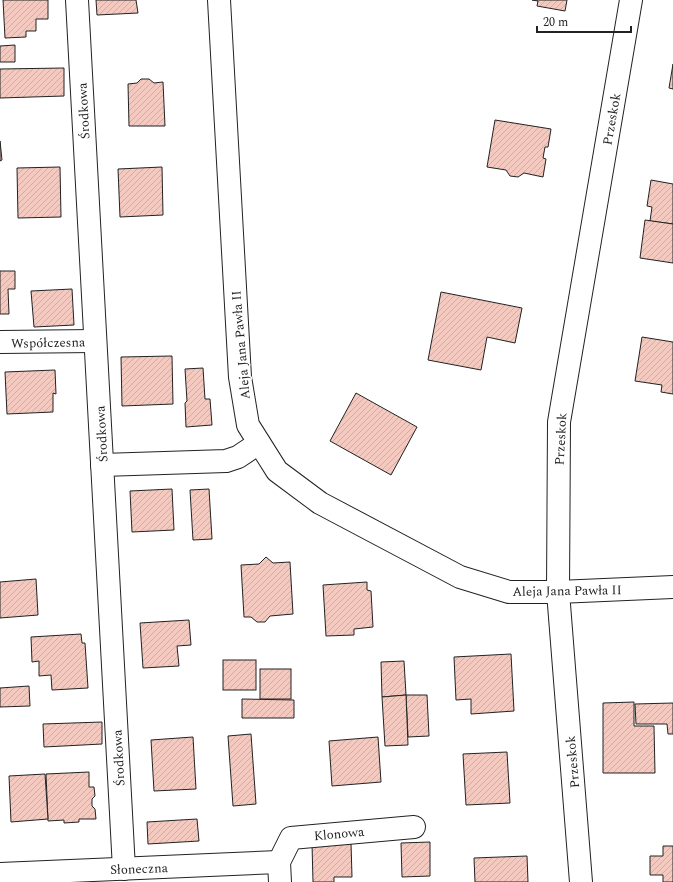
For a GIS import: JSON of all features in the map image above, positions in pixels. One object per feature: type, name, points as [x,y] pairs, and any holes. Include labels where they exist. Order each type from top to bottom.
[{"type":"street","name":"Środkowa","points":[[76,0],[124,869]]},
{"type":"street","name":"Aleja Jana Pawła II","points":[[219,0],[240,376],[248,425],[277,471],[320,503],[460,577],[509,592],[558,592],[673,587]]},
{"type":"street","name":"Przeskok","points":[[581,882],[558,592],[559,422],[631,0]]},
{"type":"street","name":"Współczesna","points":[[0,342],[95,341]]},
{"type":"street","points":[[102,465],[226,461],[238,457],[259,443]]},
{"type":"street","name":"Klonowa","points":[[279,872],[291,838],[414,827]]},
{"type":"street","name":"Słoneczna","points":[[0,874],[124,869],[279,872]]},
{"type":"building","points":[[3,0],[48,0],[48,19],[36,19],[36,31],[26,31],[26,37],[5,38]]},
{"type":"building","points":[[96,0],[136,0],[138,13],[97,15]]},
{"type":"building","points":[[532,0],[567,0],[565,11],[537,6],[538,1]]},
{"type":"building","points":[[15,45],[15,62],[0,62],[0,46]]},
{"type":"building","points":[[673,64],[673,89],[669,88]]},
{"type":"building","points":[[64,68],[64,96],[0,98],[0,69]]},
{"type":"building","points":[[141,79],[149,79],[154,83],[163,82],[165,126],[129,126],[128,84],[137,83]]},
{"type":"building","points":[[495,120],[551,129],[548,147],[545,147],[543,158],[546,159],[543,177],[524,173],[518,177],[510,176],[506,170],[487,167]]},
{"type":"building","points":[[0,141],[2,160],[0,161]]},
{"type":"building","points":[[60,167],[61,217],[18,218],[17,168]]},
{"type":"building","points":[[162,167],[163,215],[120,217],[118,169]]},
{"type":"building","points":[[651,180],[673,184],[673,224],[650,221],[652,207],[647,206]]},
{"type":"building","points":[[645,220],[673,224],[673,263],[640,258]]},
{"type":"building","points":[[0,271],[15,271],[15,289],[8,289],[9,314],[0,314]]},
{"type":"building","points":[[72,289],[74,325],[34,327],[31,291]]},
{"type":"building","points":[[441,292],[522,308],[515,343],[487,337],[481,370],[428,360]]},
{"type":"building","points":[[642,337],[673,342],[673,394],[661,392],[662,385],[635,381]]},
{"type":"building","points":[[172,356],[173,404],[122,406],[121,357]]},
{"type":"building","points":[[203,368],[205,399],[210,399],[212,425],[186,427],[185,403],[187,401],[185,369]]},
{"type":"building","points":[[55,370],[56,394],[53,393],[53,412],[7,414],[5,372]]},
{"type":"building","points":[[356,393],[417,427],[391,475],[330,441]]},
{"type":"building","points":[[172,489],[174,530],[132,532],[130,491]]},
{"type":"building","points":[[209,489],[212,539],[193,540],[190,490]]},
{"type":"building","points":[[266,557],[273,563],[290,562],[293,614],[270,616],[265,622],[257,622],[251,617],[244,617],[241,565],[259,564]]},
{"type":"building","points":[[36,579],[38,615],[0,618],[0,582]]},
{"type":"building","points":[[367,582],[367,590],[371,591],[373,627],[354,629],[354,635],[326,636],[323,585]]},
{"type":"building","points":[[189,620],[191,645],[177,646],[179,666],[143,668],[140,623]]},
{"type":"building","points":[[81,634],[82,643],[85,643],[88,688],[52,690],[51,675],[39,676],[39,661],[32,662],[31,637]]},
{"type":"building","points":[[511,654],[514,711],[471,714],[471,699],[456,700],[454,657]]},
{"type":"building","points":[[223,660],[256,660],[256,690],[223,690]]},
{"type":"building","points":[[404,661],[406,695],[382,697],[381,662]]},
{"type":"building","points":[[260,669],[291,669],[291,699],[260,699]]},
{"type":"building","points":[[29,686],[30,706],[0,707],[0,688]]},
{"type":"building","points":[[406,695],[427,695],[429,736],[408,737]]},
{"type":"building","points":[[406,695],[408,745],[385,746],[382,697]]},
{"type":"building","points":[[242,699],[294,700],[294,718],[242,718]]},
{"type":"building","points":[[634,702],[634,726],[654,726],[655,773],[603,773],[603,703]]},
{"type":"building","points":[[673,703],[673,734],[668,734],[667,724],[636,724],[635,704]]},
{"type":"building","points":[[102,722],[102,744],[44,747],[43,724]]},
{"type":"building","points":[[251,734],[256,804],[233,806],[228,736]]},
{"type":"building","points":[[193,737],[196,789],[154,791],[151,740]]},
{"type":"building","points":[[378,737],[381,782],[332,786],[329,741]]},
{"type":"building","points":[[507,752],[510,803],[466,805],[463,754]]},
{"type":"building","points":[[89,772],[89,787],[94,787],[95,796],[92,799],[92,806],[95,809],[96,819],[79,819],[79,822],[64,823],[64,820],[48,821],[46,774]]},
{"type":"building","points":[[45,774],[48,819],[11,822],[9,776]]},
{"type":"building","points":[[197,819],[199,841],[148,844],[147,822]]},
{"type":"building","points":[[430,842],[430,876],[402,877],[401,843]]},
{"type":"building","points":[[351,843],[352,877],[334,877],[334,882],[313,882],[312,844]]},
{"type":"building","points":[[663,846],[673,846],[673,882],[663,882],[663,875],[650,875],[650,856],[663,856]]},
{"type":"building","points":[[527,856],[528,882],[475,882],[474,858]]}]
